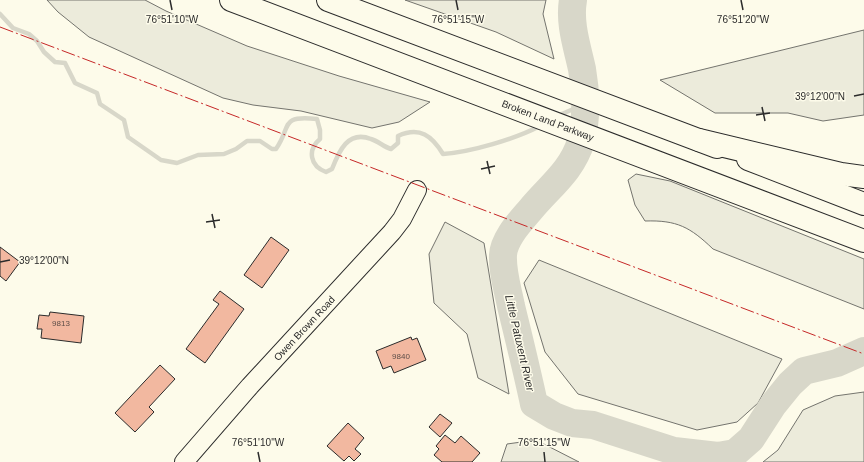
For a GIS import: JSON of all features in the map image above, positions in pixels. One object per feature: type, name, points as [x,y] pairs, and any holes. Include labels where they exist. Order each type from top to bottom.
[{"type":"main road","name":"Broken Land Parkway","points":[[231,0],[864,241]]},
{"type":"main road","points":[[328,0],[864,204]]},
{"type":"main road","points":[[699,140],[842,174],[864,177]]},
{"type":"street","name":"Owen Brown Road","points":[[184,462],[250,386],[392,232],[402,219],[417,190]]},
{"type":"shaded area","points":[[47,0],[145,0],[166,11],[247,46],[339,76],[430,102],[399,122],[372,128],[301,111],[253,105],[223,98],[89,37],[58,12]]},
{"type":"shaded area","points":[[405,0],[546,0],[543,14],[554,59],[496,32]]},
{"type":"shaded area","points":[[864,30],[864,115],[823,121],[788,113],[715,113],[660,80]]},
{"type":"shaded area","points":[[636,174],[670,181],[864,259],[864,309],[713,249],[697,235],[682,226],[666,222],[645,221],[635,205],[628,180]]},
{"type":"shaded area","points":[[445,222],[484,243],[509,394],[478,378],[467,334],[434,303],[429,254]]},
{"type":"shaded area","points":[[539,260],[782,359],[758,403],[737,422],[697,430],[578,394],[545,352],[524,283]]},
{"type":"shaded area","points":[[864,392],[864,462],[763,462],[778,450],[803,410],[835,396]]},
{"type":"shaded area","points":[[536,440],[579,462],[501,462],[507,444]]},
{"type":"building","points":[[271,237],[289,250],[262,288],[244,275]]},
{"type":"building","points":[[0,247],[20,262],[6,281],[0,276]]},
{"type":"building","points":[[220,291],[244,309],[205,363],[186,349],[219,304],[213,300]]},
{"type":"building","points":[[50,312],[84,316],[81,343],[41,338],[42,329],[37,329],[39,315],[49,316]]},
{"type":"building","points":[[411,337],[412,340],[417,338],[426,360],[394,373],[391,366],[383,369],[376,351]]},
{"type":"building","points":[[160,365],[175,379],[149,407],[154,412],[135,432],[115,413]]},
{"type":"building","points":[[440,414],[452,423],[440,437],[429,427]]},
{"type":"building","points":[[348,423],[364,438],[355,449],[361,454],[354,461],[349,456],[344,461],[327,446]]},
{"type":"building","points":[[445,435],[455,443],[461,436],[480,453],[472,462],[442,462],[434,455],[439,449],[436,446]]},
{"type":"waterway","name":"Little Patuxent River","points":[[573,0],[573,26],[582,69],[585,96],[585,114],[581,141],[577,152],[566,170],[514,230],[506,242],[503,255],[503,268],[534,404],[554,416],[572,423],[593,425],[674,451],[718,456],[735,453],[751,439],[773,405],[790,384],[804,371],[837,363],[864,351]]},
{"type":"waterway","points":[[0,14],[13,28],[29,34],[37,41],[44,52],[55,62],[65,63],[75,83],[97,93],[100,104],[124,120],[128,137],[161,160],[177,163],[198,155],[224,154],[236,149],[247,141],[260,141],[272,149],[276,149],[288,124],[297,119],[305,118],[317,119],[320,130],[320,139],[313,148],[312,157],[316,166],[326,172],[332,169],[341,149],[350,140],[356,137],[371,139],[391,149],[398,143],[398,136],[413,132],[425,134],[434,142],[443,154],[466,151],[493,144],[518,136],[540,126]]},
{"type":"waterway","points":[[557,116],[583,105]]},
{"type":"power","points":[[0,27],[864,354]]}]
